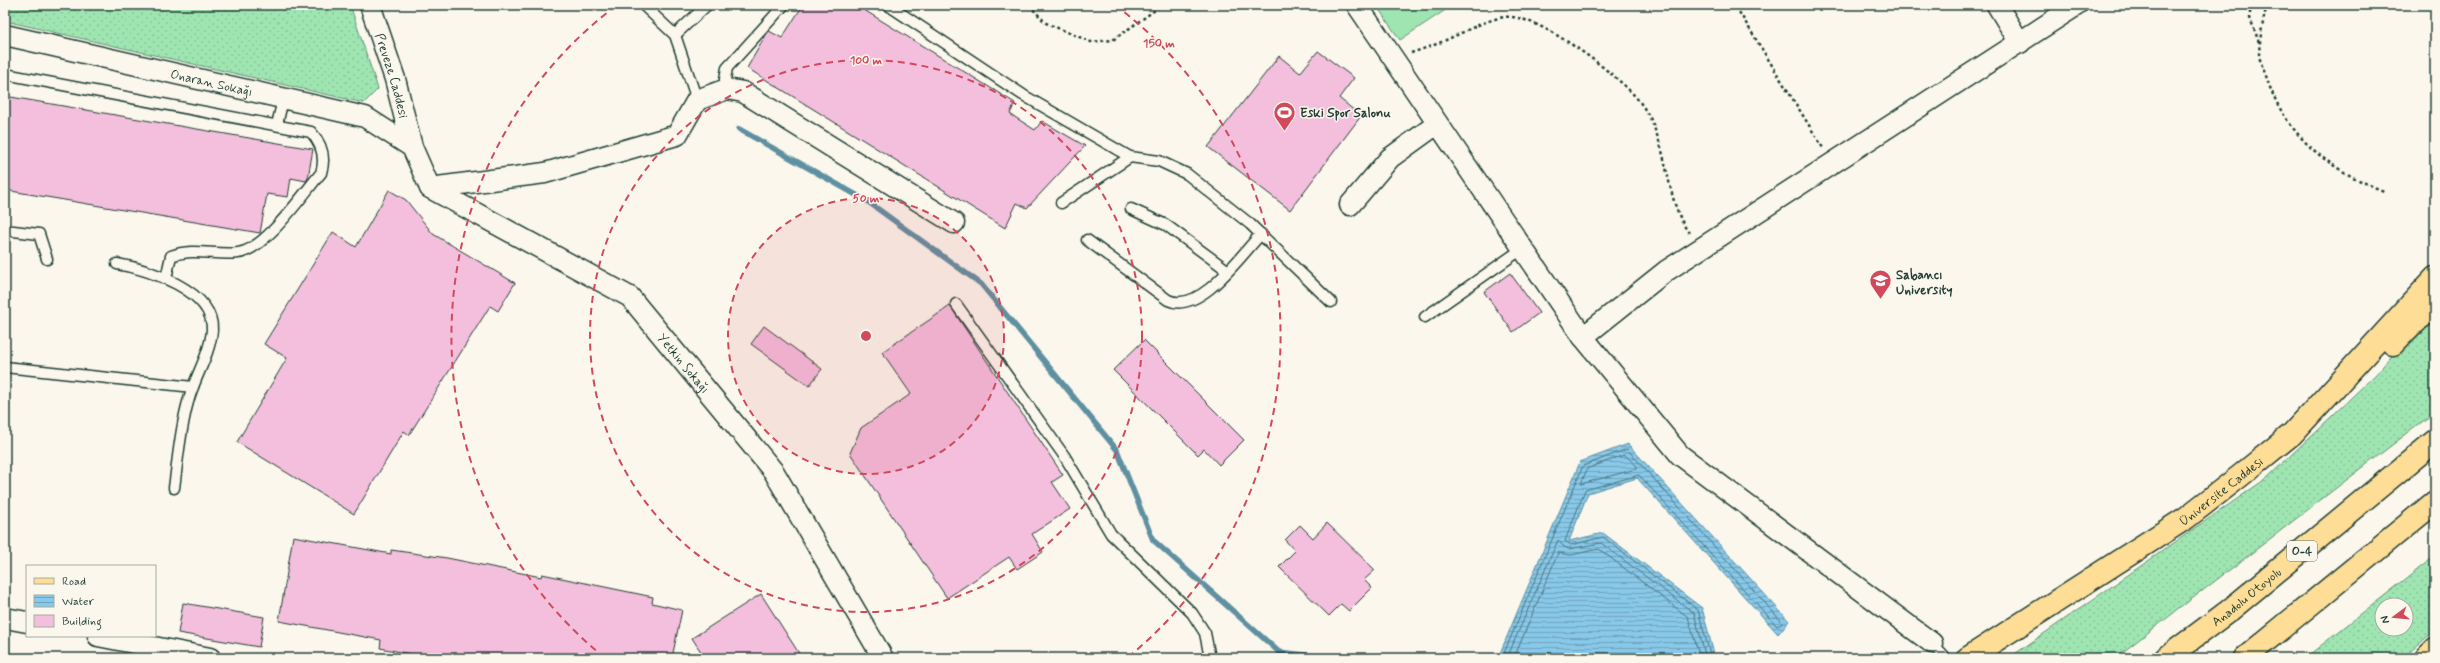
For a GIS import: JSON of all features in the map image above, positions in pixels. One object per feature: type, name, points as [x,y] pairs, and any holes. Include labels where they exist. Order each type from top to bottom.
[{"type":"main road","name":"Üniversite Caddesi","points":[[1968,658],[2186,518],[2292,434],[2435,278]]},
{"type":"main road","points":[[2292,434],[2369,371],[2410,326],[2426,313],[2435,310]]},
{"type":"main road","name":"Anadolu Otoyolu","points":[[2166,658],[2230,610],[2435,441]]},
{"type":"main road","points":[[2245,658],[2435,502]]},
{"type":"main road","points":[[2426,658],[2435,648]]},
{"type":"street","name":"Preveze Caddesi","points":[[370,5],[395,79],[412,147]]},
{"type":"street","points":[[1357,5],[1583,337],[1680,456],[1932,643]]},
{"type":"street","points":[[1997,5],[2020,43]]},
{"type":"street","points":[[1583,337],[1666,271],[1832,162],[2020,43],[2066,8]]},
{"type":"street","name":"Onaran Sokağı","points":[[5,35],[365,117],[412,147]]},
{"type":"street","points":[[412,147],[430,188],[545,173],[677,135],[697,100],[727,89],[743,92],[954,223]]},
{"type":"street","points":[[1350,205],[1390,158],[1437,124]]},
{"type":"street","name":"Yetkin Sokağı","points":[[430,188],[630,297],[774,472],[882,658]]},
{"type":"street","points":[[5,618],[26,622]]},
{"type":"street","points":[[103,637],[210,658]]},
{"type":"lane","points":[[643,5],[675,35],[697,100]]},
{"type":"lane","points":[[675,35],[707,5]]},
{"type":"lane","points":[[727,89],[725,79],[727,68],[784,5]]},
{"type":"lane","points":[[888,5],[1023,95],[1130,156],[1159,161],[1187,174],[1222,200],[1331,302]]},
{"type":"lane","points":[[5,74],[277,125],[311,132],[316,137],[322,150],[323,166],[321,174],[265,239],[249,250],[238,254],[191,251],[178,253],[171,256],[166,278]]},
{"type":"lane","points":[[277,125],[283,99]]},
{"type":"lane","points":[[1061,203],[1130,156]]},
{"type":"lane","points":[[1131,209],[1166,225],[1227,270]]},
{"type":"lane","points":[[5,230],[39,234],[47,259]]},
{"type":"lane","points":[[1087,240],[1173,302],[1185,303],[1202,295],[1260,234]]},
{"type":"lane","points":[[1425,317],[1522,249]]},
{"type":"lane","points":[[117,264],[150,271],[166,278],[191,294],[204,307],[211,318],[212,331],[192,387],[184,418],[174,488]]},
{"type":"lane","points":[[956,304],[1065,457],[1111,534],[1192,613],[1205,633],[1210,658]]},
{"type":"lane","points":[[5,367],[192,387]]},
{"type":"lane","points":[[1932,643],[1946,658]]},
{"type":"path","points":[[1029,5],[1046,23],[1091,42],[1113,40],[1162,5]]},
{"type":"path","points":[[2250,5],[2250,18],[2260,46]]},
{"type":"path","points":[[2267,5],[2259,54],[2271,92],[2286,122],[2319,155],[2354,180],[2384,191]]},
{"type":"path","points":[[1736,7],[1832,162]]},
{"type":"path","points":[[1393,59],[1445,41],[1478,24],[1506,16],[1536,23],[1610,72],[1639,101],[1658,136],[1684,225],[1700,248]]},
{"type":"green space","points":[[5,5],[350,5],[378,89],[364,103],[5,21]]},
{"type":"green space","points":[[1376,5],[1453,5],[1400,40]]},
{"type":"green space","points":[[2435,323],[2435,412],[2115,658],[2009,658],[2267,478],[2376,374],[2418,326]]},
{"type":"green space","points":[[2435,556],[2435,630],[2403,658],[2305,658],[2374,604],[2374,637],[2414,637],[2414,597],[2383,597]]},
{"type":"water","points":[[1628,444],[1789,621],[1778,634],[1637,478],[1588,493],[1569,541],[1603,533],[1702,608],[1715,658],[1498,658],[1580,462]]},
{"type":"building","points":[[803,5],[856,5],[1015,103],[1010,114],[1035,130],[1042,121],[1085,146],[1027,208],[1017,203],[1005,228],[747,68],[769,31],[782,38]]},
{"type":"building","name":"Eski Spor Salonu","points":[[1318,51],[1354,78],[1339,98],[1361,116],[1290,210],[1208,147],[1279,56],[1300,73]]},
{"type":"building","points":[[5,96],[313,149],[308,178],[306,181],[291,178],[288,197],[267,194],[260,233],[5,190]]},
{"type":"building","points":[[389,190],[406,200],[433,234],[515,283],[498,311],[490,306],[409,435],[404,431],[354,514],[237,442],[287,358],[264,344],[333,232],[356,247]]},
{"type":"building","points":[[1510,273],[1539,313],[1513,332],[1484,292]]},
{"type":"building","points":[[950,306],[1063,475],[1052,482],[1070,509],[1032,534],[1043,552],[1017,569],[1009,557],[947,598],[850,453],[861,428],[911,394],[882,352]]},
{"type":"building","points":[[764,326],[822,369],[809,386],[751,344]]},
{"type":"building","points":[[1144,340],[1244,440],[1219,465],[1204,449],[1198,455],[1113,370]]},
{"type":"building","points":[[1327,523],[1375,570],[1364,580],[1372,588],[1349,611],[1341,604],[1329,616],[1279,567],[1295,551],[1285,540],[1300,525],[1313,538]]},
{"type":"building","points":[[293,536],[391,554],[391,550],[447,558],[541,577],[542,574],[653,597],[652,603],[682,610],[672,658],[431,658],[380,648],[381,640],[279,621]]},
{"type":"building","points":[[761,594],[802,658],[705,658],[692,638]]},
{"type":"building","points":[[183,603],[264,617],[259,647],[178,633]]},
{"type":"waterway","points":[[739,129],[867,201],[981,284],[1117,450],[1153,540],[1279,652],[1331,658]]},
{"type":"place","name":"Eski Spor Salonu","points":[[1284,132]]},
{"type":"place","name":"Sabancı University","points":[[1880,300]]}]
